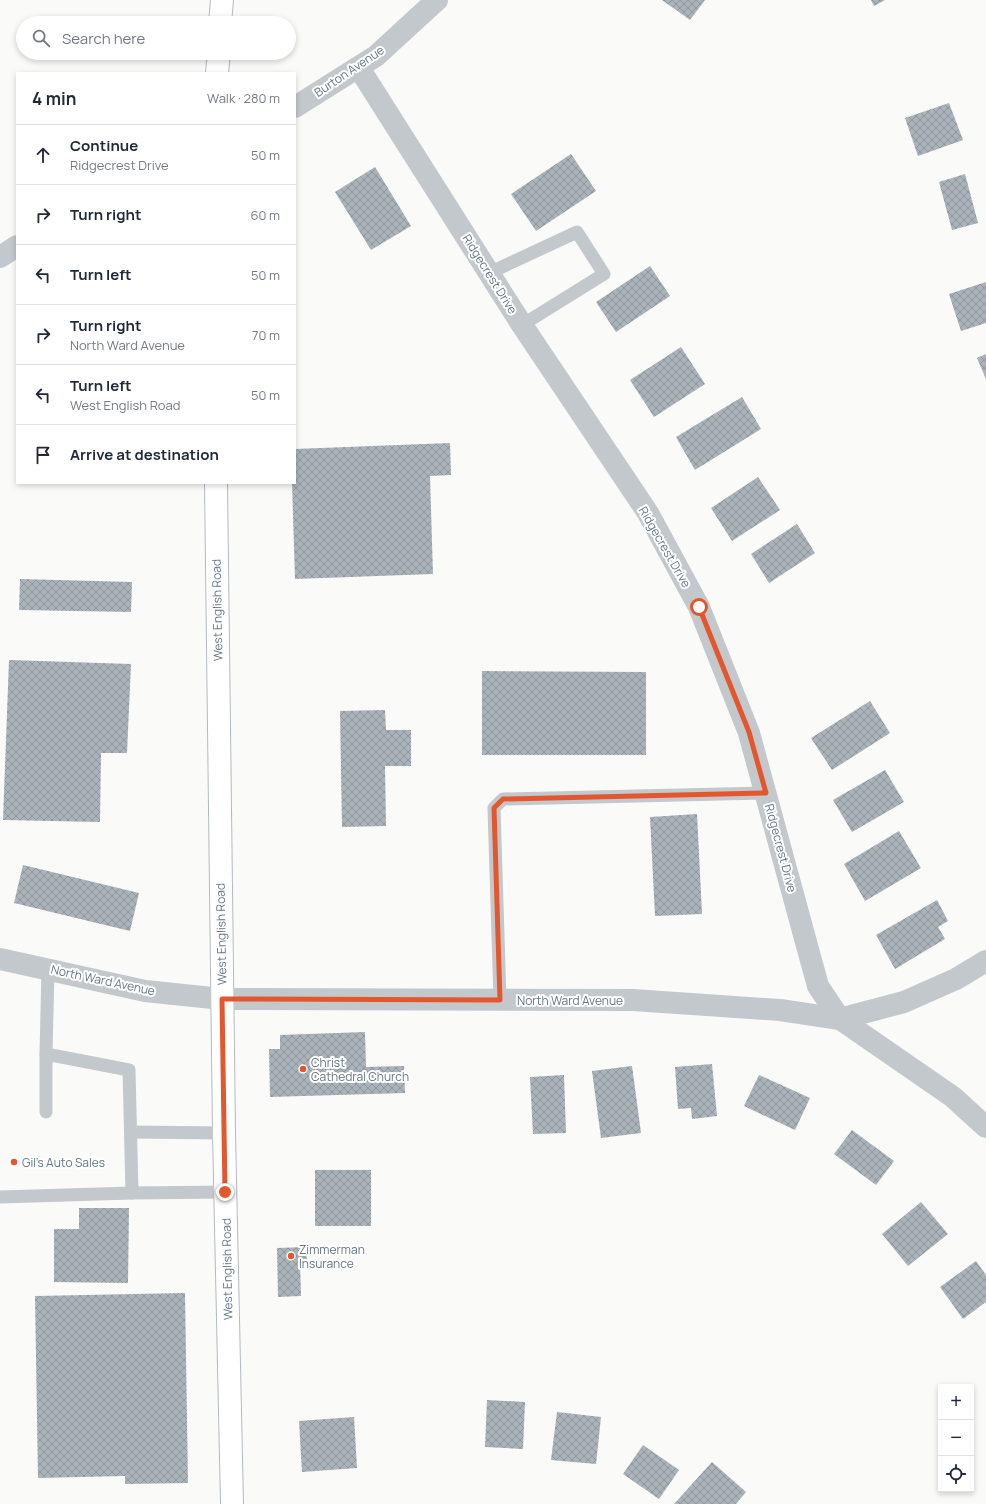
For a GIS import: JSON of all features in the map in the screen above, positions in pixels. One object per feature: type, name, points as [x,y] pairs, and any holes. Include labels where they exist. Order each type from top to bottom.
[{"type":"main road","points":[[221,16],[222,0]]},
{"type":"main road","points":[[217,72],[218,60]]},
{"type":"main road","name":"West English Road","points":[[216,484],[224,1133],[232,1504]]},
{"type":"street","name":"Burton Avenue","points":[[296,106],[376,56],[437,0]]},
{"type":"street","name":"Ridgecrest Drive","points":[[359,68],[522,325],[648,513],[699,607],[749,732],[818,986],[840,1020],[953,1097],[986,1127]]},
{"type":"street","points":[[0,257],[16,247]]},
{"type":"street","name":"North Ward Avenue","points":[[0,959],[145,991],[222,999],[633,1000],[780,1010],[840,1020],[904,1002],[956,979],[986,961]]},
{"type":"lane","points":[[489,273],[576,232],[604,274],[522,325]]},
{"type":"lane","points":[[500,1000],[494,808],[503,799],[766,793]]},
{"type":"lane","points":[[46,1112],[48,969]]},
{"type":"lane","points":[[46,1054],[129,1070],[132,1193]]},
{"type":"lane","points":[[131,1132],[224,1133]]},
{"type":"lane","points":[[0,1197],[225,1192]]},
{"type":"building","points":[[662,0],[705,0],[690,20]]},
{"type":"building","points":[[871,0],[885,0],[874,6]]},
{"type":"building","points":[[949,103],[963,140],[918,156],[905,118]]},
{"type":"building","points":[[571,154],[596,191],[536,231],[511,194]]},
{"type":"building","points":[[375,167],[411,226],[371,250],[335,192]]},
{"type":"building","points":[[965,174],[978,223],[952,230],[939,182]]},
{"type":"building","points":[[650,266],[670,296],[616,332],[596,302]]},
{"type":"building","points":[[986,282],[986,323],[961,331],[949,294]]},
{"type":"building","points":[[681,347],[705,384],[654,417],[630,380]]},
{"type":"building","points":[[986,354],[986,379],[977,358]]},
{"type":"building","points":[[742,397],[761,429],[695,470],[676,437]]},
{"type":"building","points":[[450,443],[451,475],[430,476],[433,574],[295,579],[292,484],[296,484],[296,449]]},
{"type":"building","points":[[758,477],[780,510],[732,541],[711,508]]},
{"type":"building","points":[[797,524],[815,553],[769,583],[751,554]]},
{"type":"building","points":[[20,579],[132,582],[131,612],[19,610]]},
{"type":"building","points":[[9,660],[131,664],[127,753],[101,753],[100,822],[3,820]]},
{"type":"building","points":[[482,671],[646,672],[646,755],[482,755]]},
{"type":"building","points":[[870,701],[890,733],[832,770],[811,738]]},
{"type":"building","points":[[385,710],[386,730],[411,730],[411,766],[385,766],[386,826],[342,827],[340,711]]},
{"type":"building","points":[[885,770],[904,802],[852,832],[833,800]]},
{"type":"building","points":[[697,814],[702,914],[655,916],[650,817]]},
{"type":"building","points":[[899,831],[921,868],[865,901],[844,864]]},
{"type":"building","points":[[23,865],[139,893],[130,931],[14,903]]},
{"type":"building","points":[[937,900],[948,921],[938,927],[945,939],[895,969],[876,935]]},
{"type":"building","points":[[365,1032],[366,1067],[404,1066],[405,1093],[270,1097],[269,1049],[280,1049],[280,1035]]},
{"type":"building","points":[[712,1064],[717,1116],[692,1119],[691,1108],[678,1109],[675,1067]]},
{"type":"building","points":[[632,1066],[641,1133],[601,1138],[592,1071]]},
{"type":"building","points":[[564,1075],[566,1133],[533,1134],[530,1077]]},
{"type":"building","points":[[759,1075],[810,1098],[795,1130],[744,1106]]},
{"type":"building","points":[[852,1130],[894,1161],[876,1185],[834,1154]]},
{"type":"building","points":[[315,1170],[371,1170],[371,1226],[315,1226]]},
{"type":"building","points":[[921,1202],[948,1234],[908,1266],[882,1234]]},
{"type":"building","points":[[79,1208],[129,1208],[128,1283],[54,1282],[54,1229],[79,1229]]},
{"type":"building","points":[[306,1247],[307,1263],[300,1263],[301,1296],[278,1297],[277,1248]]},
{"type":"building","points":[[976,1261],[986,1275],[986,1302],[963,1319],[940,1287]]},
{"type":"building","points":[[185,1293],[188,1483],[125,1484],[125,1476],[38,1478],[35,1296]]},
{"type":"building","points":[[487,1400],[525,1402],[523,1449],[485,1447]]},
{"type":"building","points":[[557,1412],[601,1417],[596,1464],[551,1460]]},
{"type":"building","points":[[354,1417],[357,1468],[302,1472],[299,1421]]},
{"type":"building","points":[[643,1445],[679,1470],[659,1499],[623,1474]]},
{"type":"building","points":[[712,1462],[746,1492],[736,1504],[674,1504]]},
{"type":"place","name":"Christ Cathedral Church","points":[[303,1069]]},
{"type":"place","name":"Gil's Auto Sales","points":[[14,1162]]},
{"type":"place","name":"Zimmerman Insurance","points":[[291,1256]]},
{"type":"route","points":[[225,1192],[222,999],[500,1000],[494,808],[503,799],[766,793],[749,732],[699,607]]}]
